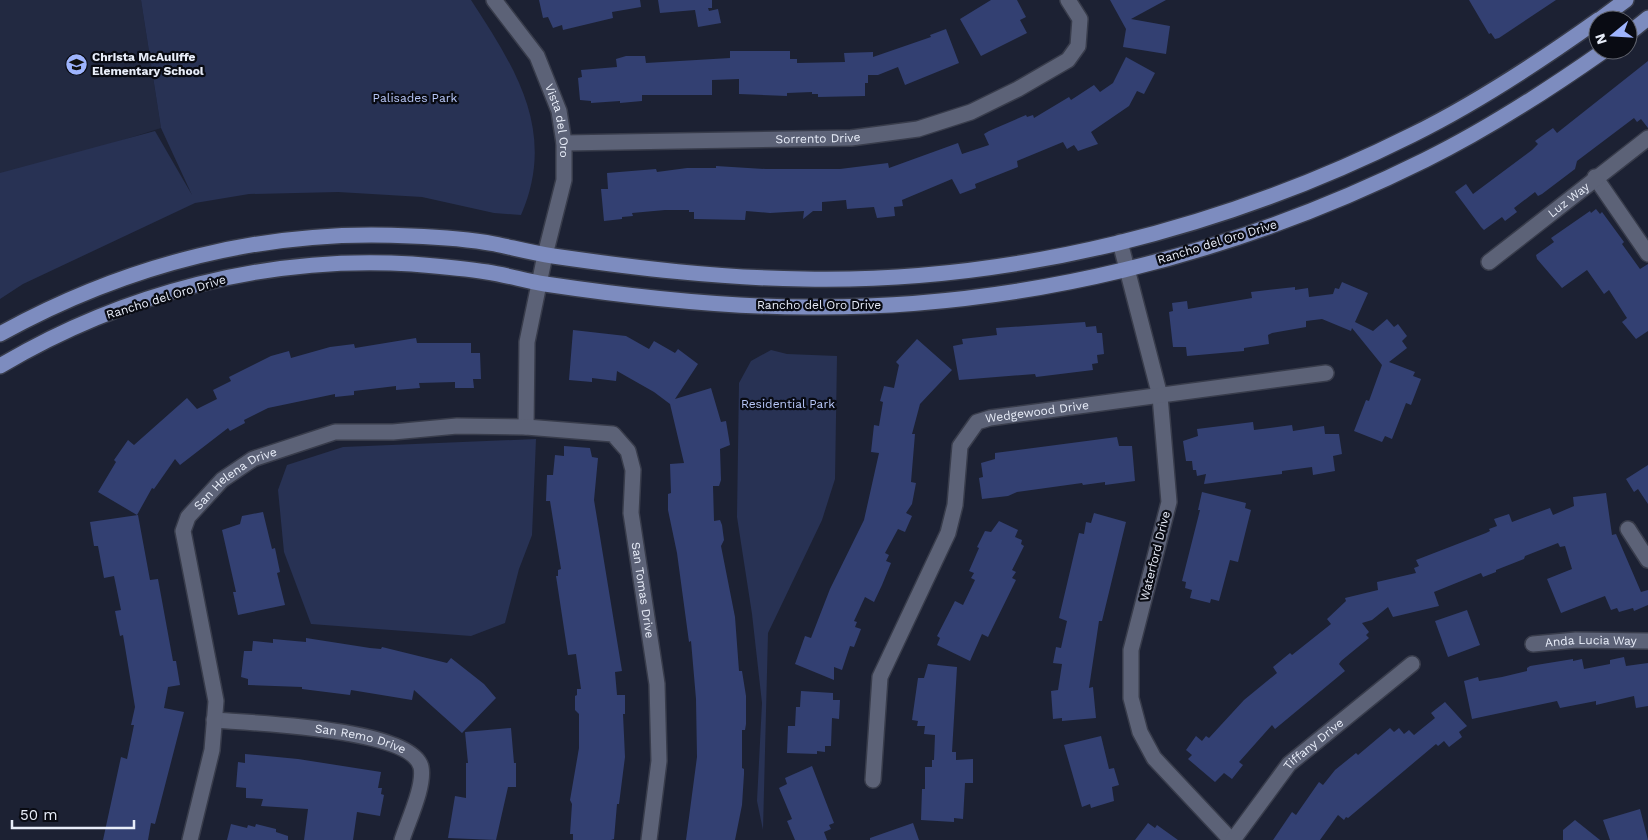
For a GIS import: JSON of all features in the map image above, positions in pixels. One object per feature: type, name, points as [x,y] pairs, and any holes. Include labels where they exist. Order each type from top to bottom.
[{"type":"main road","name":"Rancho del Oro Drive","points":[[1612,10],[1626,0]]},
{"type":"main road","points":[[1638,26],[1648,18]]},
{"type":"main road","name":"Rancho del Oro Drive","points":[[0,334],[40,312],[140,272],[204,253],[265,241],[363,234],[415,236],[491,243],[545,255],[686,273],[807,279],[944,272],[1050,257],[1120,242],[1230,210],[1309,182],[1417,133],[1486,93],[1588,27]]},
{"type":"main road","name":"Rancho del Oro Drive","points":[[0,366],[53,337],[132,305],[211,281],[269,269],[364,262],[413,264],[487,272],[540,283],[683,302],[807,307],[873,306],[973,297],[1055,285],[1127,269],[1239,237],[1319,208],[1430,158],[1500,118],[1590,60]]},
{"type":"street","name":"Vista del Oro","points":[[494,0],[537,56],[559,111],[564,143],[564,180],[545,255],[527,342],[526,427]]},
{"type":"street","name":"Sorrento Drive","points":[[564,143],[851,138],[918,129],[971,112],[1018,89],[1068,60],[1078,46],[1080,20],[1068,0]]},
{"type":"street","name":"Luz Way","points":[[1488,262],[1648,138]]},
{"type":"street","points":[[1595,178],[1648,254]]},
{"type":"street","name":"Waterford Drive","points":[[1120,242],[1160,396],[1169,502],[1131,650],[1131,698],[1140,732],[1154,758],[1232,840]]},
{"type":"street","name":"Wedgewood Drive","points":[[873,780],[880,677],[948,533],[955,505],[960,446],[976,422],[990,418],[1326,373]]},
{"type":"street","name":"San Helena Drive","points":[[190,840],[212,750],[216,701],[183,531],[188,517],[222,480],[254,459],[335,432],[393,432],[457,426],[526,427]]},
{"type":"street","name":"San Tomas Drive","points":[[526,427],[613,434],[628,451],[633,470],[631,513],[657,684],[659,761],[649,840]]},
{"type":"street","points":[[1628,529],[1648,560]]},
{"type":"street","name":"Anda Lucia Way","points":[[1533,644],[1576,640],[1648,640]]},
{"type":"street","name":"Tiffany Drive","points":[[1232,840],[1289,764],[1412,664]]},
{"type":"street","name":"San Remo Drive","points":[[214,720],[328,729],[398,745],[412,753],[421,765],[422,779],[402,840]]},
{"type":"shaded area","name":"Christa McAuliffe Elementary School","points":[[0,0],[141,0],[161,128],[0,177]]},
{"type":"green space","name":"Palisades Park","points":[[141,0],[471,0],[503,51],[516,76],[526,102],[533,129],[535,156],[531,185],[521,215],[494,213],[422,197],[338,192],[249,194],[195,203],[23,284],[0,299],[0,173],[155,131],[192,195],[161,128]]},
{"type":"green space","name":"Residential Park","points":[[771,350],[787,354],[837,356],[835,479],[822,520],[768,633],[763,830],[757,801],[762,703],[752,614],[737,517],[739,383],[751,361]]},
{"type":"green space","points":[[536,439],[532,535],[519,569],[505,623],[471,636],[311,624],[284,552],[278,490],[287,465],[343,447]]},
{"type":"building","points":[[539,0],[640,0],[641,7],[612,12],[613,18],[563,30],[562,25],[553,28],[548,17],[543,18]]},
{"type":"building","points":[[658,0],[712,0],[712,8],[708,8],[709,11],[718,9],[721,23],[698,27],[695,10],[660,13]]},
{"type":"building","points":[[991,0],[1017,0],[1026,17],[1020,20],[1027,33],[981,56],[960,19]]},
{"type":"building","points":[[1110,0],[1166,0],[1131,19],[1170,26],[1166,54],[1123,47],[1126,29]]},
{"type":"building","points":[[1469,0],[1556,0],[1495,39],[1491,33],[1489,34]]},
{"type":"building","points":[[946,29],[959,63],[905,85],[898,67],[878,75],[868,75],[868,83],[865,83],[865,96],[818,97],[818,94],[812,94],[812,92],[787,93],[787,96],[739,94],[739,79],[712,80],[712,95],[642,95],[642,101],[620,103],[620,101],[591,103],[591,101],[580,100],[578,78],[582,77],[581,70],[617,67],[616,59],[626,56],[645,56],[646,63],[730,58],[730,51],[790,51],[790,59],[797,59],[797,63],[845,62],[844,53],[873,52],[873,57],[931,37],[930,35]]},
{"type":"building","points":[[1126,57],[1155,73],[1144,94],[1137,91],[1129,106],[1091,132],[1098,144],[1078,151],[1074,145],[1067,149],[1063,142],[1017,161],[1018,167],[975,184],[976,188],[960,194],[952,179],[902,200],[903,206],[894,207],[895,216],[877,218],[874,207],[847,209],[846,200],[822,202],[822,211],[813,211],[803,219],[804,211],[770,213],[746,211],[745,220],[694,219],[694,212],[689,212],[689,210],[665,210],[632,213],[633,216],[604,221],[601,189],[608,189],[607,173],[656,169],[657,172],[687,168],[716,168],[716,166],[766,169],[840,169],[888,163],[889,168],[958,143],[962,154],[989,145],[984,134],[989,131],[1026,115],[1027,117],[1033,115],[1034,118],[1069,97],[1071,100],[1094,85],[1100,92],[1113,83]]},
{"type":"building","points":[[1648,61],[1648,128],[1641,119],[1637,122],[1634,118],[1577,161],[1575,169],[1542,194],[1538,196],[1535,192],[1514,208],[1517,212],[1505,221],[1502,217],[1484,230],[1455,192],[1466,184],[1473,194],[1532,150],[1538,144],[1535,141],[1553,128],[1557,133]]},
{"type":"building","points":[[1596,209],[1600,214],[1602,212],[1624,242],[1622,244],[1640,269],[1648,264],[1648,331],[1636,339],[1622,322],[1627,318],[1609,290],[1604,294],[1587,270],[1562,288],[1537,259],[1536,255],[1554,242],[1551,238],[1590,211],[1591,213]]},
{"type":"building","points":[[1342,282],[1368,293],[1355,322],[1373,331],[1387,319],[1394,327],[1398,324],[1407,336],[1402,341],[1407,348],[1389,362],[1415,372],[1413,376],[1421,379],[1411,405],[1406,403],[1392,439],[1385,436],[1382,442],[1354,431],[1366,400],[1369,401],[1382,365],[1352,328],[1351,331],[1322,319],[1306,321],[1306,327],[1272,333],[1268,335],[1269,344],[1244,348],[1244,351],[1187,356],[1186,347],[1173,347],[1169,312],[1173,311],[1172,303],[1187,301],[1188,309],[1252,298],[1251,292],[1295,287],[1295,290],[1308,288],[1309,297],[1333,294],[1335,288],[1339,289]]},
{"type":"building","points":[[1085,322],[1086,327],[1096,326],[1097,333],[1102,333],[1104,354],[1097,355],[1098,363],[1092,364],[1093,370],[1036,377],[1035,374],[959,380],[953,346],[963,344],[962,339],[997,335],[996,328]]},
{"type":"building","points":[[573,330],[626,336],[649,349],[654,341],[675,353],[678,349],[698,364],[675,399],[711,388],[721,422],[726,421],[730,445],[720,449],[721,480],[719,486],[713,486],[714,521],[720,520],[722,525],[724,540],[721,546],[735,617],[739,671],[742,671],[746,696],[746,724],[745,730],[742,730],[742,768],[744,769],[744,774],[742,805],[735,840],[686,840],[697,757],[696,699],[691,641],[689,642],[677,553],[668,510],[668,494],[671,493],[670,464],[684,463],[670,404],[654,392],[617,371],[616,381],[592,378],[592,382],[569,380]]},
{"type":"building","points":[[416,338],[417,343],[471,343],[471,353],[480,353],[481,379],[473,379],[474,388],[455,388],[455,382],[419,383],[420,388],[396,390],[396,386],[354,391],[354,395],[335,397],[335,394],[268,408],[244,420],[245,423],[230,431],[228,428],[180,465],[175,459],[154,489],[152,488],[137,515],[98,492],[116,462],[114,460],[128,440],[134,445],[187,398],[197,409],[217,399],[213,390],[231,381],[229,377],[271,356],[289,351],[291,358],[330,347],[354,344],[355,348]]},
{"type":"building","points":[[917,339],[952,370],[920,404],[912,434],[915,434],[911,482],[916,483],[912,504],[906,513],[912,516],[905,532],[898,529],[885,553],[889,555],[886,561],[891,563],[874,602],[865,597],[854,621],[857,622],[855,627],[861,629],[854,647],[850,646],[842,670],[834,667],[834,680],[795,664],[805,636],[811,638],[830,589],[864,520],[879,453],[871,452],[874,425],[879,426],[883,402],[880,401],[884,386],[894,388],[899,365],[896,362]]},
{"type":"building","points":[[1253,422],[1254,430],[1292,425],[1293,431],[1324,426],[1325,434],[1339,434],[1342,454],[1333,456],[1335,471],[1313,475],[1312,467],[1282,471],[1282,474],[1204,484],[1206,474],[1197,476],[1196,470],[1193,470],[1192,461],[1186,461],[1183,441],[1198,436],[1197,429]]},
{"type":"building","points":[[1117,437],[1119,446],[1132,446],[1135,481],[1105,485],[1105,482],[1083,485],[1082,483],[982,499],[979,478],[983,477],[981,463],[995,459],[995,453]]},
{"type":"building","points":[[564,446],[590,448],[592,457],[598,458],[594,500],[622,671],[615,672],[617,695],[625,695],[625,714],[623,714],[625,757],[619,804],[617,804],[614,839],[611,840],[573,840],[573,834],[570,834],[572,804],[570,800],[579,748],[579,714],[575,710],[575,696],[577,695],[577,689],[581,689],[576,654],[568,655],[556,576],[558,576],[558,570],[561,569],[550,501],[546,501],[547,475],[553,475],[555,455],[564,456]]},
{"type":"building","points":[[1648,465],[1648,504],[1638,489],[1634,492],[1626,479]]},
{"type":"building","points":[[1202,492],[1246,503],[1245,508],[1251,510],[1238,562],[1230,560],[1219,601],[1211,599],[1210,603],[1190,598],[1192,590],[1185,588],[1186,582],[1182,581],[1200,510],[1198,510]]},
{"type":"building","points":[[1606,493],[1612,535],[1616,534],[1641,592],[1648,590],[1648,605],[1634,611],[1633,608],[1619,612],[1617,608],[1611,610],[1605,596],[1561,613],[1547,579],[1572,569],[1565,546],[1560,547],[1558,543],[1525,556],[1524,559],[1496,570],[1496,572],[1483,577],[1481,573],[1434,592],[1439,606],[1393,617],[1388,607],[1372,620],[1362,623],[1369,632],[1366,635],[1369,638],[1341,661],[1339,664],[1345,671],[1275,729],[1272,725],[1239,762],[1243,765],[1232,779],[1224,773],[1215,782],[1188,759],[1192,755],[1186,750],[1196,736],[1202,741],[1206,736],[1209,738],[1244,700],[1277,673],[1273,667],[1290,653],[1292,655],[1331,624],[1327,619],[1346,601],[1345,598],[1378,590],[1377,582],[1416,573],[1414,568],[1419,566],[1416,560],[1490,531],[1489,529],[1497,526],[1494,519],[1509,514],[1512,522],[1550,508],[1553,515],[1574,506],[1573,497]]},
{"type":"building","points":[[263,512],[272,549],[275,548],[280,572],[277,573],[285,605],[238,615],[233,592],[236,592],[222,530],[240,524],[242,516]]},
{"type":"building","points":[[1094,513],[1126,522],[1102,621],[1099,621],[1089,688],[1093,687],[1096,718],[1062,721],[1062,718],[1053,719],[1051,691],[1058,690],[1062,664],[1053,663],[1056,647],[1061,648],[1067,621],[1059,618],[1079,533],[1084,534],[1086,522],[1091,523]]},
{"type":"building","points":[[138,515],[150,580],[158,579],[173,661],[176,661],[180,685],[168,687],[164,708],[184,712],[155,824],[151,823],[148,840],[103,840],[121,757],[127,759],[134,725],[131,725],[135,707],[123,635],[120,636],[115,611],[121,610],[114,576],[104,578],[98,546],[94,546],[90,522]]},
{"type":"building","points":[[999,521],[1018,530],[1015,537],[1022,540],[1021,544],[1024,546],[1012,570],[1016,572],[1012,578],[1016,580],[988,637],[982,634],[970,661],[937,645],[940,638],[937,636],[955,601],[963,605],[975,580],[971,578],[974,573],[969,571],[979,548],[977,547],[985,531],[991,532]]},
{"type":"building","points":[[1467,610],[1480,645],[1448,657],[1435,621]]},
{"type":"building","points":[[306,638],[370,648],[381,649],[382,647],[447,663],[451,658],[484,684],[496,698],[462,733],[414,690],[412,700],[351,690],[350,695],[302,689],[302,687],[248,685],[248,679],[241,677],[244,651],[252,651],[253,641],[273,643],[273,639],[306,642]]},
{"type":"building","points":[[1624,657],[1626,666],[1648,663],[1648,706],[1636,708],[1634,696],[1596,705],[1596,701],[1560,708],[1557,701],[1472,719],[1464,681],[1478,677],[1479,681],[1502,677],[1527,671],[1527,668],[1530,666],[1573,659],[1573,661],[1582,659],[1584,669],[1610,664],[1610,660]]},
{"type":"building","points":[[928,664],[957,667],[952,752],[956,752],[956,760],[973,759],[973,783],[965,783],[963,819],[954,818],[954,822],[921,820],[922,789],[925,789],[925,767],[932,767],[935,735],[924,734],[925,726],[917,726],[918,721],[912,720],[918,678],[924,678]]},
{"type":"building","points":[[801,691],[833,693],[833,700],[840,700],[839,719],[832,718],[831,746],[825,746],[825,752],[817,751],[817,754],[787,753],[788,726],[795,726],[796,707],[800,707]]},
{"type":"building","points":[[1445,702],[1467,726],[1459,732],[1462,737],[1449,747],[1444,741],[1438,746],[1436,744],[1348,818],[1346,817],[1344,820],[1338,815],[1320,840],[1273,840],[1292,812],[1296,815],[1319,782],[1323,785],[1335,770],[1356,753],[1358,755],[1390,728],[1394,732],[1399,728],[1404,734],[1409,730],[1414,735],[1435,718],[1431,713]]},
{"type":"building","points":[[511,728],[514,763],[516,763],[516,787],[508,787],[496,840],[448,838],[455,796],[466,798],[466,763],[468,763],[465,732]]},
{"type":"building","points":[[1101,736],[1109,769],[1114,768],[1119,785],[1112,787],[1114,801],[1091,808],[1090,804],[1082,807],[1064,745]]},
{"type":"building","points":[[245,754],[298,759],[381,772],[378,788],[382,788],[381,794],[384,795],[380,816],[357,812],[353,840],[304,840],[308,809],[261,806],[263,799],[246,798],[246,788],[236,787],[238,762],[245,763]]},
{"type":"building","points":[[812,766],[834,823],[829,825],[831,829],[824,832],[827,840],[795,840],[787,821],[792,819],[779,788],[787,784],[785,778]]},
{"type":"building","points":[[1640,809],[1648,840],[1610,840],[1603,820]]},
{"type":"building","points":[[1575,820],[1600,840],[1563,840],[1563,830]]},
{"type":"building","points":[[913,823],[919,840],[870,840],[870,838]]},
{"type":"building","points":[[1148,823],[1155,828],[1157,825],[1178,840],[1135,840]]},
{"type":"building","points":[[231,824],[247,828],[248,825],[255,827],[256,824],[276,829],[276,832],[288,836],[288,840],[227,840]]},
{"type":"place","name":"Christa McAuliffe Elementary School","points":[[76,64]]}]
